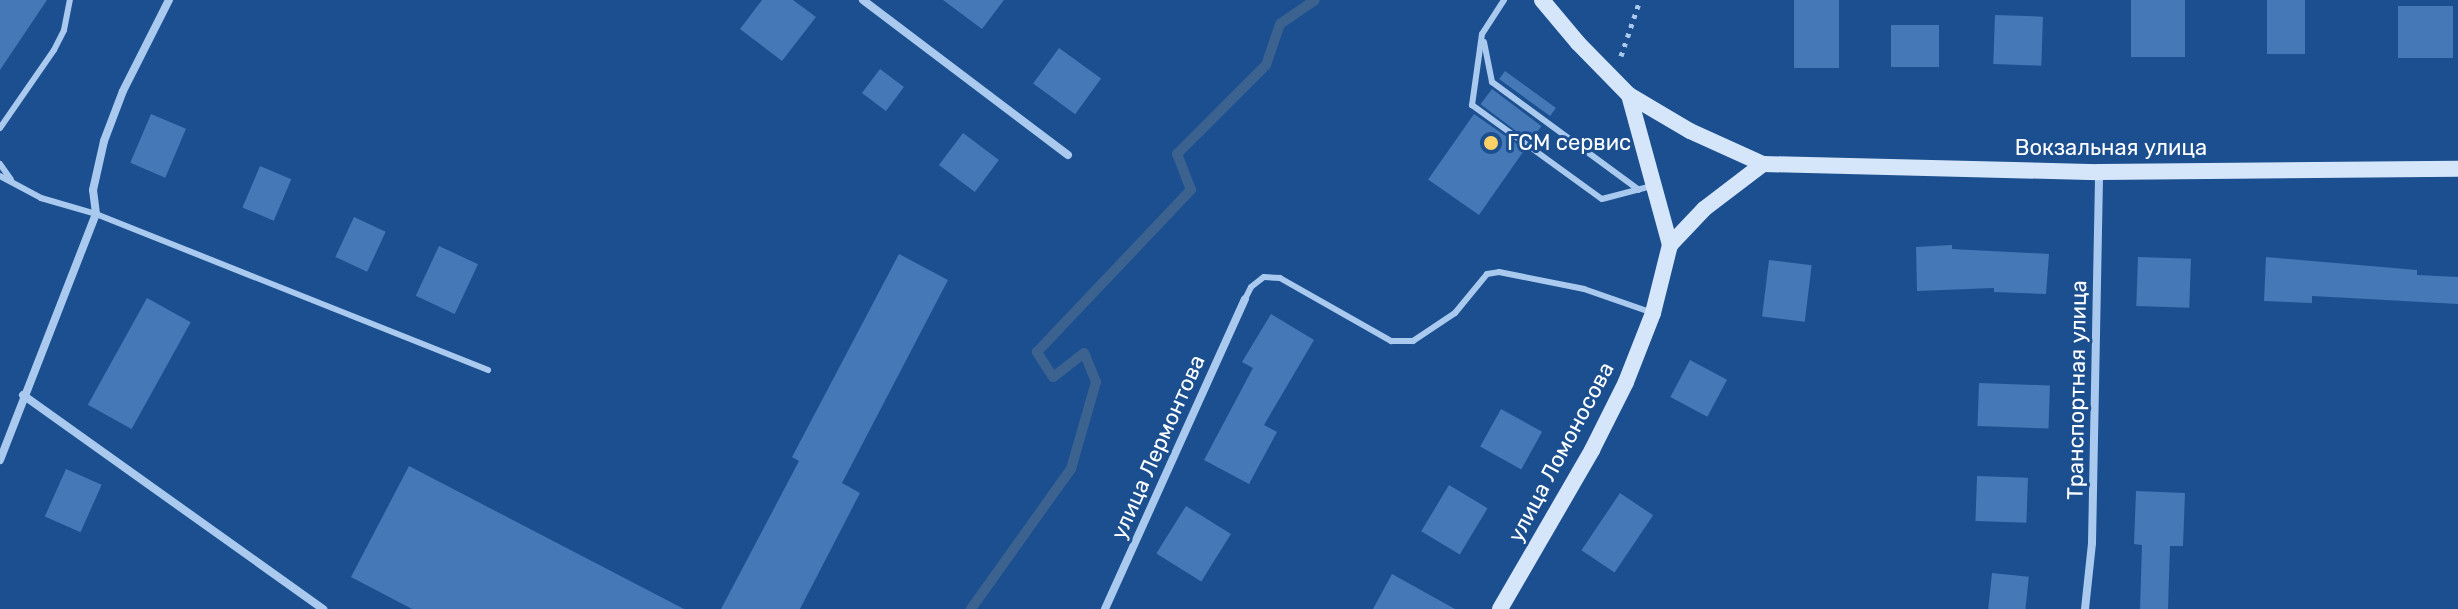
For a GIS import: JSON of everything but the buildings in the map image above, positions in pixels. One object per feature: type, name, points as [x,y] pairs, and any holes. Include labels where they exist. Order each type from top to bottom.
[{"type":"main road","points":[[1542,0],[1629,95],[1690,131],[1763,164]]},
{"type":"main road","points":[[1629,95],[1670,245]]},
{"type":"main road","name":"Вокзальная улица","points":[[1763,164],[2099,172],[2458,169]]},
{"type":"main road","name":"улица Ломоносова","points":[[1500,609],[1592,450],[1626,382],[1653,313],[1670,245],[1704,209],[1763,164]]},
{"type":"street","points":[[0,460],[5,432],[96,214],[93,190],[104,141],[123,91],[169,0]]},
{"type":"street","points":[[863,0],[1068,155]]},
{"type":"street","name":"Транспортная улица","points":[[2085,609],[2092,543],[2099,172]]},
{"type":"street","name":"улица Лермонтова","points":[[1105,609],[1245,299]]},
{"type":"street","points":[[23,395],[323,609]]},
{"type":"lane","points":[[0,128],[54,50],[64,30],[70,0]]},
{"type":"lane","points":[[1504,0],[1482,34],[1472,105],[1602,199],[1656,185]]},
{"type":"lane","points":[[1482,34],[1492,82],[1639,190]]},
{"type":"lane","points":[[0,164],[13,183]]},
{"type":"lane","points":[[0,176],[41,198],[96,214],[488,370]]},
{"type":"lane","points":[[1245,299],[1251,287],[1264,277],[1280,278],[1391,341],[1413,341],[1455,313],[1487,274],[1499,272],[1584,289],[1653,313]]},
{"type":"path","points":[[1613,80],[1640,0]]},
{"type":"waterway","points":[[971,609],[1071,469],[1096,382],[1084,353],[1053,377],[1037,352],[1191,190],[1177,154],[1266,65],[1280,24],[1315,0]]},
{"type":"place","name":"ГСМ сервис","points":[[1491,143]]}]
